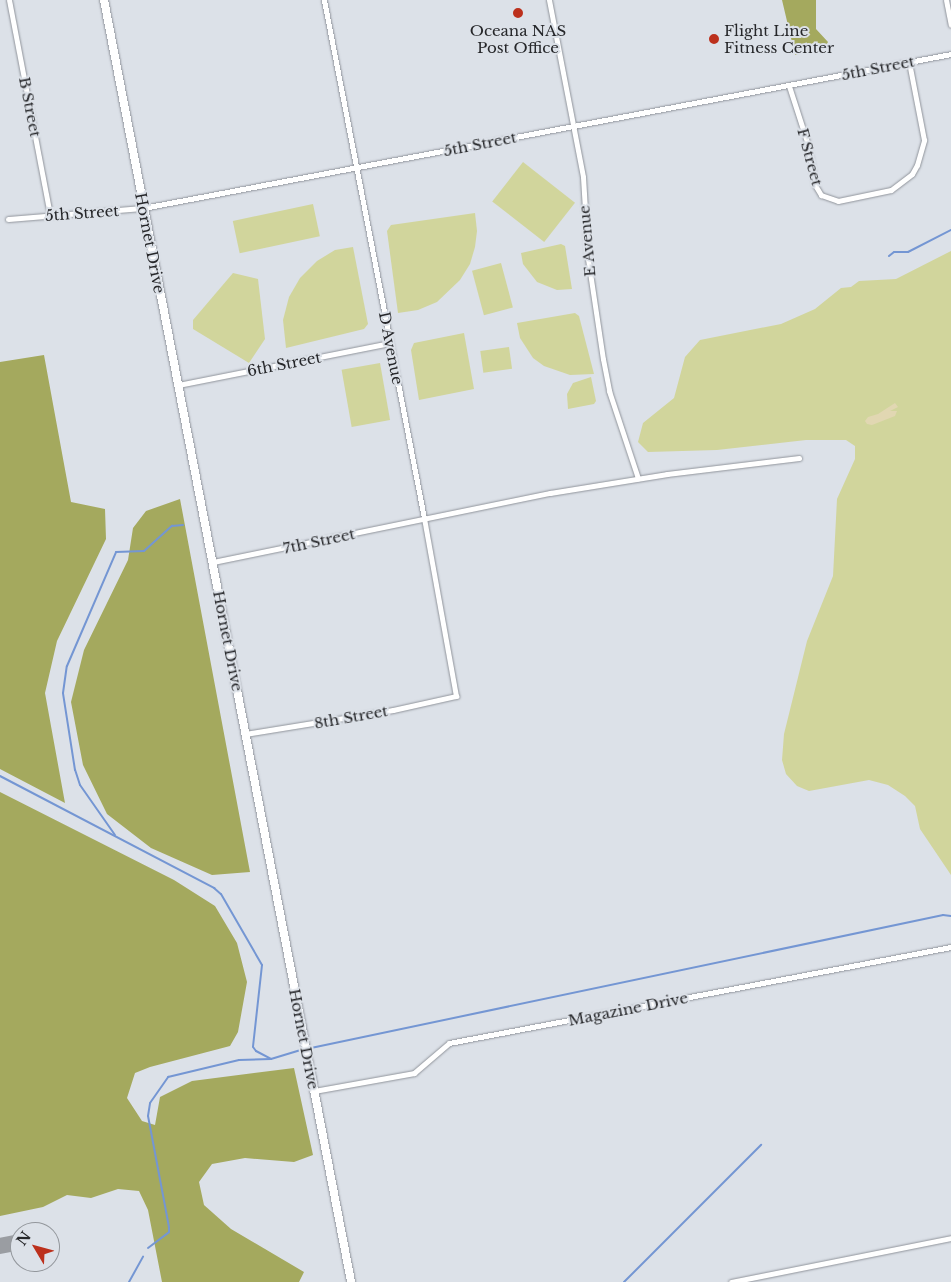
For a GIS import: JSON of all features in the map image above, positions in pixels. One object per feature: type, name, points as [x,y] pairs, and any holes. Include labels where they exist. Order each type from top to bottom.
[{"type":"main road","name":"Hornet Drive","points":[[104,0],[350,1282]]},
{"type":"street","name":"B Street","points":[[9,0],[50,215]]},
{"type":"street","name":"D Avenue","points":[[324,0],[358,167],[456,696]]},
{"type":"street","name":"E Avenue","points":[[549,0],[583,177],[588,259],[603,360],[609,391],[638,478]]},
{"type":"street","points":[[946,0],[951,25]]},
{"type":"street","name":"5th Street","points":[[8,219],[144,208],[951,54]]},
{"type":"street","name":"F Street","points":[[789,86],[808,145],[815,185],[821,195],[838,201],[891,190],[912,174],[917,165],[924,140],[909,62]]},
{"type":"street","name":"6th Street","points":[[178,384],[390,343]]},
{"type":"street","name":"7th Street","points":[[213,562],[424,518],[638,478],[799,458]]},
{"type":"street","name":"8th Street","points":[[245,734],[392,710],[456,696]]},
{"type":"street","name":"Magazine Drive","points":[[314,1090],[414,1073],[449,1043],[951,947]]},
{"type":"street","points":[[731,1282],[760,1279],[951,1238]]},
{"type":"green space","points":[[782,0],[816,0],[816,29],[828,42],[824,49],[795,55]]},
{"type":"green space","points":[[523,162],[575,203],[544,242],[492,201]]},
{"type":"green space","points":[[313,204],[320,236],[240,253],[233,221]]},
{"type":"green space","points":[[475,213],[477,231],[475,247],[470,264],[460,280],[437,302],[418,310],[398,313],[387,231],[391,225]]},
{"type":"green space","points":[[561,244],[565,246],[572,289],[557,290],[537,282],[523,264],[521,253]]},
{"type":"green space","points":[[353,247],[368,324],[364,329],[286,348],[283,320],[289,297],[300,278],[317,261],[335,250]]},
{"type":"green space","points":[[951,251],[951,875],[920,829],[915,806],[905,796],[888,785],[869,780],[809,791],[797,786],[786,774],[782,760],[784,734],[807,641],[833,576],[837,499],[855,459],[855,446],[846,440],[806,440],[717,450],[648,452],[638,442],[643,423],[674,398],[685,357],[700,340],[781,324],[815,309],[841,288],[851,287],[859,281],[896,279]]},
{"type":"green space","points":[[501,263],[513,307],[484,315],[472,271]]},
{"type":"green space","points":[[233,273],[258,279],[265,339],[249,363],[193,329],[193,320]]},
{"type":"green space","points":[[575,313],[579,316],[594,374],[570,375],[544,366],[533,358],[520,338],[517,323]]},
{"type":"green space","points":[[464,333],[474,389],[419,400],[411,350],[414,343]]},
{"type":"green space","points":[[509,347],[512,369],[483,373],[480,351]]},
{"type":"green space","points":[[44,355],[71,502],[105,509],[106,539],[57,641],[45,693],[65,803],[0,769],[0,362]]},
{"type":"green space","points":[[380,363],[390,420],[352,427],[342,370]]},
{"type":"green space","points":[[591,377],[596,401],[594,404],[568,409],[567,394],[573,383]]},
{"type":"green space","points":[[180,499],[250,872],[212,875],[151,848],[107,814],[83,765],[71,702],[84,650],[128,560],[133,528],[146,511]]},
{"type":"green space","points":[[0,792],[174,880],[215,906],[237,943],[247,982],[238,1032],[230,1046],[150,1067],[135,1073],[127,1098],[142,1121],[155,1125],[160,1097],[192,1081],[294,1068],[313,1155],[294,1162],[245,1158],[212,1164],[199,1182],[204,1205],[231,1229],[304,1272],[299,1282],[162,1282],[148,1210],[139,1191],[118,1189],[91,1198],[67,1195],[43,1207],[0,1216]]},
{"type":"sand","points":[[895,403],[898,407],[890,411],[897,411],[895,416],[872,425],[867,424],[865,421],[868,417],[878,414]]},
{"type":"waterway","points":[[889,256],[894,252],[908,252],[951,230]]},
{"type":"waterway","points":[[115,835],[80,785],[75,770],[63,693],[67,666],[116,552],[144,551],[172,526],[183,525]]},
{"type":"waterway","points":[[0,776],[214,888],[221,894],[262,965],[253,1047],[256,1051],[271,1059]]},
{"type":"waterway","points":[[311,1048],[943,915],[951,916]]},
{"type":"waterway","points":[[148,1248],[169,1232],[148,1116],[150,1103],[168,1077],[239,1060],[271,1059],[301,1050]]},
{"type":"waterway","points":[[624,1282],[761,1145]]},
{"type":"waterway","points":[[129,1282],[143,1257]]},
{"type":"taxiway","points":[[0,1246],[10,1244]]},
{"type":"place","name":"Oceana NAS Post Office","points":[[518,13]]},
{"type":"place","name":"Flight Line Fitness Center","points":[[714,39]]}]
